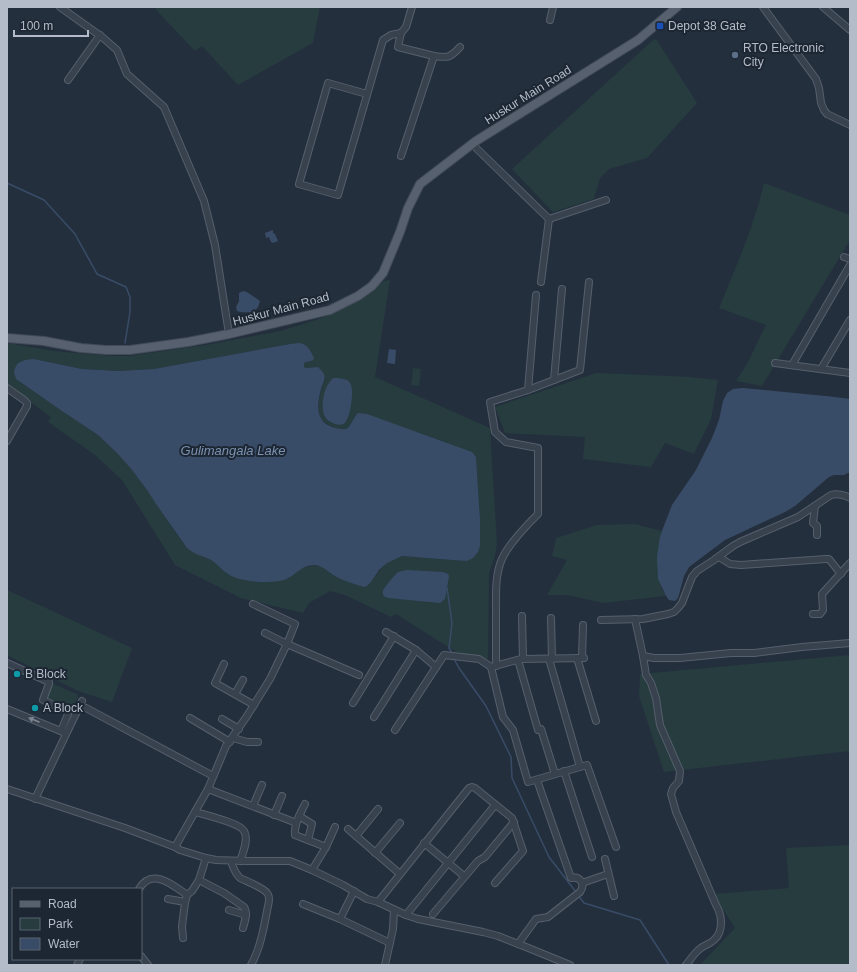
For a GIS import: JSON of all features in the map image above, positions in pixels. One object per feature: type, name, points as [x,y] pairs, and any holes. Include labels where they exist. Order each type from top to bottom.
[{"type":"main road","name":"Huskur Main Road","points":[[7,338],[81,348],[130,350],[188,342],[229,334],[330,310],[358,296],[372,286],[383,273],[408,208],[420,184],[472,144],[638,40],[677,7]]},
{"type":"street","points":[[60,7],[100,35],[117,50],[127,74],[164,107],[204,201],[215,245],[229,334]]},
{"type":"street","points":[[412,7],[406,27],[401,33],[398,47],[445,58],[451,56],[460,48]]},
{"type":"street","points":[[550,20],[553,7]]},
{"type":"street","points":[[763,7],[816,79],[824,110],[827,114],[850,125]]},
{"type":"street","points":[[823,7],[850,30]]},
{"type":"street","points":[[368,94],[328,83],[299,184],[338,195],[368,94],[383,40],[391,35],[401,33]]},
{"type":"street","points":[[68,80],[100,35]]},
{"type":"street","points":[[401,156],[434,56]]},
{"type":"street","points":[[472,144],[550,219]]},
{"type":"street","points":[[550,219],[606,200]]},
{"type":"street","points":[[541,282],[550,219]]},
{"type":"street","points":[[792,365],[850,265]]},
{"type":"street","points":[[589,282],[580,370],[528,390],[490,402],[496,432],[506,442],[538,448],[538,514],[508,548],[499,568],[496,592],[493,666],[503,717],[513,730],[528,782],[586,765],[616,847]]},
{"type":"street","points":[[554,380],[562,289]]},
{"type":"street","points":[[528,390],[536,295]]},
{"type":"street","points":[[821,369],[850,320]]},
{"type":"street","points":[[775,363],[850,372]]},
{"type":"street","points":[[7,389],[27,403],[27,406],[7,441]]},
{"type":"street","points":[[601,620],[635,620],[674,612],[682,603],[694,574],[733,546],[798,517],[835,494],[844,495],[850,498]]},
{"type":"street","points":[[815,506],[814,523],[817,526],[817,535]]},
{"type":"street","points":[[719,557],[730,564],[741,566],[829,559],[841,574]]},
{"type":"street","points":[[813,614],[820,614],[823,610],[822,594],[850,563]]},
{"type":"street","points":[[175,847],[208,788],[222,755],[270,679],[295,624],[253,604]]},
{"type":"street","points":[[522,616],[520,660],[538,730],[541,729],[555,774]]},
{"type":"street","points":[[551,618],[550,659],[580,767]]},
{"type":"street","points":[[635,620],[646,675],[656,698],[660,725],[680,771],[679,781],[673,788],[671,794],[676,812],[720,912],[721,922],[719,934],[714,940],[700,948],[686,965]]},
{"type":"street","points":[[583,625],[581,658],[596,721]]},
{"type":"street","points":[[386,632],[416,650],[436,668]]},
{"type":"street","points":[[265,633],[359,675]]},
{"type":"street","points":[[354,703],[394,636]]},
{"type":"street","points":[[643,656],[654,658],[680,658],[732,653],[754,653],[850,643]]},
{"type":"street","points":[[374,717],[416,650]]},
{"type":"street","points":[[395,730],[444,655],[479,659],[493,666],[520,660],[581,658]]},
{"type":"street","points":[[7,663],[49,682],[43,700],[68,712],[65,730]]},
{"type":"street","points":[[224,664],[215,683],[254,705]]},
{"type":"street","points":[[235,694],[243,680]]},
{"type":"street","points":[[35,799],[65,730],[82,701]]},
{"type":"street","points":[[86,708],[213,776]]},
{"type":"street","points":[[7,709],[65,730]]},
{"type":"street","points":[[190,718],[231,740],[258,742]]},
{"type":"street","points":[[222,719],[239,729]]},
{"type":"street","points":[[564,772],[592,857]]},
{"type":"street","points":[[518,944],[536,919],[548,917],[582,889],[582,883],[577,878],[571,878],[537,780]]},
{"type":"street","points":[[253,806],[262,785]]},
{"type":"street","points":[[378,902],[469,788],[472,787],[512,818],[523,851],[495,883]]},
{"type":"street","points":[[208,788],[294,822],[296,826]]},
{"type":"street","points":[[7,789],[125,828],[180,850],[206,858],[231,861],[290,861],[406,915],[418,919],[498,936],[570,965]]},
{"type":"street","points":[[274,814],[282,796]]},
{"type":"street","points":[[304,804],[294,832],[295,835],[326,846]]},
{"type":"street","points":[[406,915],[495,804]]},
{"type":"street","points":[[356,836],[378,809]]},
{"type":"street","points":[[195,812],[239,826],[245,832],[246,842],[240,861]]},
{"type":"street","points":[[300,816],[312,824],[308,840]]},
{"type":"street","points":[[433,914],[464,876],[478,861],[485,857],[514,822]]},
{"type":"street","points":[[375,853],[400,823]]},
{"type":"street","points":[[312,870],[335,827]]},
{"type":"street","points":[[348,829],[400,874]]},
{"type":"street","points":[[424,844],[464,876]]},
{"type":"street","points":[[183,938],[182,926],[187,895],[192,891],[199,880],[206,858]]},
{"type":"street","points":[[605,859],[614,896]]},
{"type":"street","points":[[231,861],[235,873],[240,878],[268,893],[268,906],[259,947],[251,965]]},
{"type":"street","points":[[582,883],[608,874]]},
{"type":"street","points":[[140,888],[146,881],[162,879],[173,884],[187,895]]},
{"type":"street","points":[[199,880],[224,893],[246,910],[243,928]]},
{"type":"street","points":[[340,919],[354,891]]},
{"type":"street","points":[[168,898],[185,902]]},
{"type":"street","points":[[303,904],[340,919],[390,943]]},
{"type":"street","points":[[229,910],[246,915]]},
{"type":"street","points":[[385,965],[393,929],[394,910]]},
{"type":"green space","points":[[155,7],[320,7],[313,43],[238,85],[202,46],[195,51]]},
{"type":"green space","points":[[656,39],[697,103],[647,158],[609,169],[600,178],[594,199],[553,212],[512,169]]},
{"type":"green space","points":[[764,183],[850,215],[850,240],[762,386],[736,381],[747,364],[766,325],[719,308],[750,231]]},
{"type":"green space","points":[[390,280],[375,377],[490,428],[497,543],[495,556],[489,573],[488,659],[456,652],[396,614],[391,617],[345,595],[330,591],[309,603],[303,613],[241,598],[175,565],[122,480],[95,455],[48,422],[51,417],[7,385],[7,343],[54,351],[115,356],[129,356],[206,345],[280,331],[316,320],[340,310],[384,281]],"holes":[[[290,344],[312,361],[304,363],[304,367],[318,367],[325,378],[320,397],[319,411],[321,419],[331,426],[343,430],[346,429],[351,426],[356,417],[417,432],[442,441],[476,457],[480,519],[480,546],[467,561],[402,556],[387,562],[367,586],[335,576],[322,567],[314,565],[303,568],[289,578],[282,580],[260,582],[228,574],[213,561],[183,543],[132,470],[98,435],[16,379],[34,359],[82,369],[118,371],[154,369]]]},
{"type":"green space","points":[[413,368],[421,369],[419,386],[411,385]]},
{"type":"green space","points":[[596,373],[690,377],[718,380],[711,419],[694,454],[665,443],[651,467],[583,459],[585,437],[505,433],[495,407]]},
{"type":"green space","points":[[635,524],[662,531],[660,536],[661,588],[666,596],[603,603],[568,595],[547,595],[567,560],[552,556],[556,538],[597,525]]},
{"type":"green space","points":[[7,590],[132,648],[112,702],[78,691],[7,655]]},
{"type":"green space","points":[[850,655],[850,751],[664,772],[639,696],[640,674]]},
{"type":"green space","points":[[51,683],[77,694],[78,697],[72,711],[48,700],[46,697]]},
{"type":"green space","points":[[850,845],[850,965],[700,965],[735,928],[713,894],[789,888],[786,848]]},
{"type":"water","points":[[273,230],[273,233],[278,241],[273,243],[269,237],[266,238],[265,233]]},
{"type":"water","points":[[243,291],[260,301],[254,312],[237,311],[236,307],[239,301],[239,293]]},
{"type":"water","name":"Gulimangala Lake","points":[[300,343],[310,350],[314,358],[311,361],[304,363],[304,367],[318,367],[324,374],[318,406],[320,416],[326,424],[339,429],[347,429],[358,413],[367,414],[472,452],[476,457],[480,519],[480,546],[478,552],[473,558],[467,561],[402,556],[387,563],[379,570],[371,582],[364,587],[335,576],[317,565],[305,567],[284,580],[271,582],[255,582],[233,577],[211,560],[193,553],[187,548],[132,470],[98,435],[16,379],[14,372],[18,363],[25,360],[34,359],[82,369],[118,371],[154,369]]},
{"type":"water","points":[[389,349],[396,350],[395,364],[387,363]]},
{"type":"water","points":[[333,378],[347,380],[350,383],[352,392],[348,418],[346,422],[341,425],[335,424],[326,419],[323,411],[325,390]]},
{"type":"water","points":[[743,388],[850,399],[850,472],[844,475],[834,475],[829,477],[795,506],[725,540],[689,567],[684,576],[678,598],[675,601],[669,600],[658,579],[657,557],[660,536],[672,505],[696,470],[712,438],[719,420],[723,401],[727,393],[733,389]]},
{"type":"water","points":[[407,570],[443,572],[448,574],[449,576],[445,599],[440,603],[385,597],[383,595],[383,590],[386,585],[398,572]]},
{"type":"waterway","points":[[7,183],[44,200],[75,234],[97,274],[126,287],[130,297],[130,312],[125,343]]},
{"type":"waterway","points":[[447,588],[452,623],[449,648],[452,653]]},
{"type":"waterway","points":[[454,659],[486,706],[511,757],[512,778],[549,857],[576,892]]},
{"type":"waterway","points":[[578,895],[584,903],[640,920],[669,965]]},
{"type":"place","name":"Depot 38 Gate","points":[[660,26]]},
{"type":"place","name":"RTO Electronic City","points":[[735,55]]},
{"type":"place","name":"B Block","points":[[17,674]]},
{"type":"place","name":"A Block","points":[[35,708]]}]
